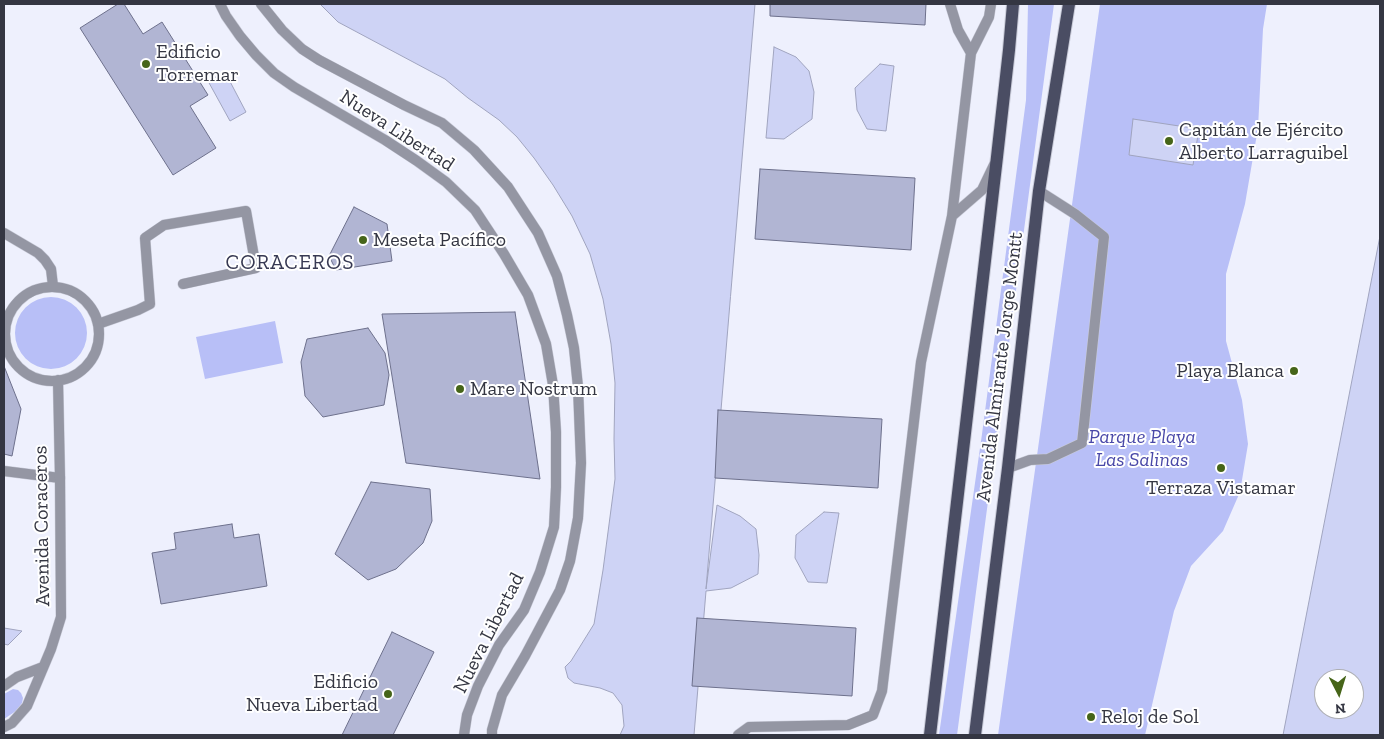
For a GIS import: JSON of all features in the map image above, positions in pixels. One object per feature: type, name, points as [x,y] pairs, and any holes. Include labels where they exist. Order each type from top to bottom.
[{"type":"main road","name":"Avenida Almirante Jorge Montt","points":[[930,735],[997,157],[1009,50],[1012,4]]},
{"type":"main road","name":"Avenida Almirante Jorge Montt","points":[[974,735],[1008,468],[1039,191],[1069,4]]},
{"type":"street","name":"Nueva Libertad","points":[[220,4],[240,36],[274,72],[302,92],[385,140],[416,161],[446,182],[475,210],[528,295],[546,344],[553,385],[556,432],[554,527],[540,572],[524,610],[499,644],[478,686],[467,715],[464,735]]},
{"type":"street","name":"Nueva Libertad","points":[[261,4],[282,30],[302,49],[404,105],[442,123],[474,150],[508,187],[538,233],[557,276],[574,348],[578,387],[581,463],[578,518],[570,561],[560,590],[502,695],[492,735]]},
{"type":"street","points":[[950,4],[958,30],[971,53]]},
{"type":"street","points":[[738,735],[749,726],[848,725],[872,715],[882,691],[921,362],[952,216],[971,53],[989,17],[992,4]]},
{"type":"street","points":[[952,216],[982,190],[997,157]]},
{"type":"street","points":[[1008,468],[1030,460],[1048,459],[1082,442],[1104,236],[1075,214],[1039,191]]},
{"type":"street","points":[[98,324],[150,304],[145,238],[164,225],[246,211],[256,268],[183,284]]},
{"type":"street","points":[[4,233],[38,253],[46,260],[51,268],[53,286]]},
{"type":"street","points":[[53,286],[69,290],[82,297],[92,309],[98,324],[99,339],[94,354],[85,367],[73,376],[58,380],[45,380],[21,370],[7,349],[4,336],[10,311],[18,301],[28,293],[40,288],[53,286]]},
{"type":"street","name":"Avenida Coraceros","points":[[4,727],[12,723],[26,706],[54,641],[61,617],[58,380]]},
{"type":"street","points":[[4,471],[60,478]]},
{"type":"street","points":[[4,686],[17,677],[43,668]]},
{"type":"street","points":[[4,674],[38,680]]},
{"type":"green space","points":[[1028,4],[1054,4],[957,735],[939,735],[982,434],[1026,100]]},
{"type":"green space","name":"Parque Playa Las Salinas","points":[[1100,4],[1267,4],[1263,29],[1258,128],[1245,204],[1226,274],[1226,341],[1242,400],[1248,444],[1240,492],[1223,531],[1191,566],[1174,611],[1145,735],[998,735]]},
{"type":"green space","points":[[58,297],[77,307],[85,319],[87,333],[85,347],[77,359],[65,367],[44,369],[25,359],[17,347],[15,326],[25,307],[37,299]]},
{"type":"green space","points":[[275,321],[283,363],[205,379],[196,337]]},
{"type":"green space","points":[[13,689],[21,693],[22,703],[16,711],[4,719],[4,694]]},
{"type":"shaded area","points":[[320,4],[755,4],[706,589],[717,505],[740,516],[756,529],[759,555],[758,574],[731,588],[706,591],[694,735],[620,735],[624,726],[622,705],[613,693],[600,688],[574,683],[568,678],[565,667],[571,661],[594,624],[615,479],[615,383],[611,344],[603,299],[590,254],[572,216],[534,158],[517,137],[499,120],[445,79],[338,22]]},
{"type":"shaded area","points":[[774,47],[796,57],[809,71],[814,92],[812,119],[784,139],[766,138]]},
{"type":"shaded area","points":[[880,64],[894,66],[886,131],[867,129],[857,110],[855,88]]},
{"type":"shaded area","points":[[225,72],[246,112],[230,121],[208,81]]},
{"type":"shaded area","points":[[1133,119],[1199,129],[1193,165],[1129,155]]},
{"type":"shaded area","points":[[1380,236],[1380,735],[1283,735]]},
{"type":"shaded area","points":[[824,512],[839,513],[827,583],[808,582],[795,558],[796,535]]},
{"type":"shaded area","points":[[4,628],[22,631],[8,645],[4,644]]},
{"type":"building","name":"Edificio Torremar","points":[[118,4],[124,4],[143,34],[162,22],[208,95],[190,106],[216,148],[173,175],[80,28]]},
{"type":"building","points":[[770,4],[926,4],[925,25],[770,16]]},
{"type":"building","points":[[760,169],[915,178],[911,250],[755,239]]},
{"type":"building","name":"Meseta Pacífico","points":[[354,207],[387,224],[392,261],[336,270],[329,256]]},
{"type":"building","name":"Mare Nostrum","points":[[515,312],[540,479],[406,463],[382,314]]},
{"type":"building","points":[[368,328],[385,353],[389,375],[384,405],[323,417],[305,396],[301,362],[307,339]]},
{"type":"building","points":[[4,366],[21,409],[12,456],[4,454]]},
{"type":"building","points":[[718,410],[882,419],[878,488],[715,478]]},
{"type":"building","points":[[371,482],[430,489],[432,521],[423,543],[396,569],[368,580],[335,554]]},
{"type":"building","points":[[232,524],[234,538],[259,534],[267,586],[161,604],[152,553],[176,549],[174,533]]},
{"type":"building","points":[[697,618],[856,628],[852,696],[692,686]]},
{"type":"building","name":"Edificio Nueva Libertad","points":[[392,632],[434,652],[393,735],[342,735]]},
{"type":"place","name":"Edificio Torremar","points":[[146,64]]},
{"type":"place","name":"Capitán de Ejército Alberto Larraguibel","points":[[1169,141]]},
{"type":"place","name":"Meseta Pacífico","points":[[363,240]]},
{"type":"place","name":"Playa Blanca","points":[[1294,371]]},
{"type":"place","name":"Mare Nostrum","points":[[460,389]]},
{"type":"place","name":"Terraza Vistamar","points":[[1221,468]]},
{"type":"place","name":"Edificio Nueva Libertad","points":[[388,694]]},
{"type":"place","name":"Reloj de Sol","points":[[1091,717]]},
{"type":"district","name":"CORACEROS","points":[[290,263]]}]
